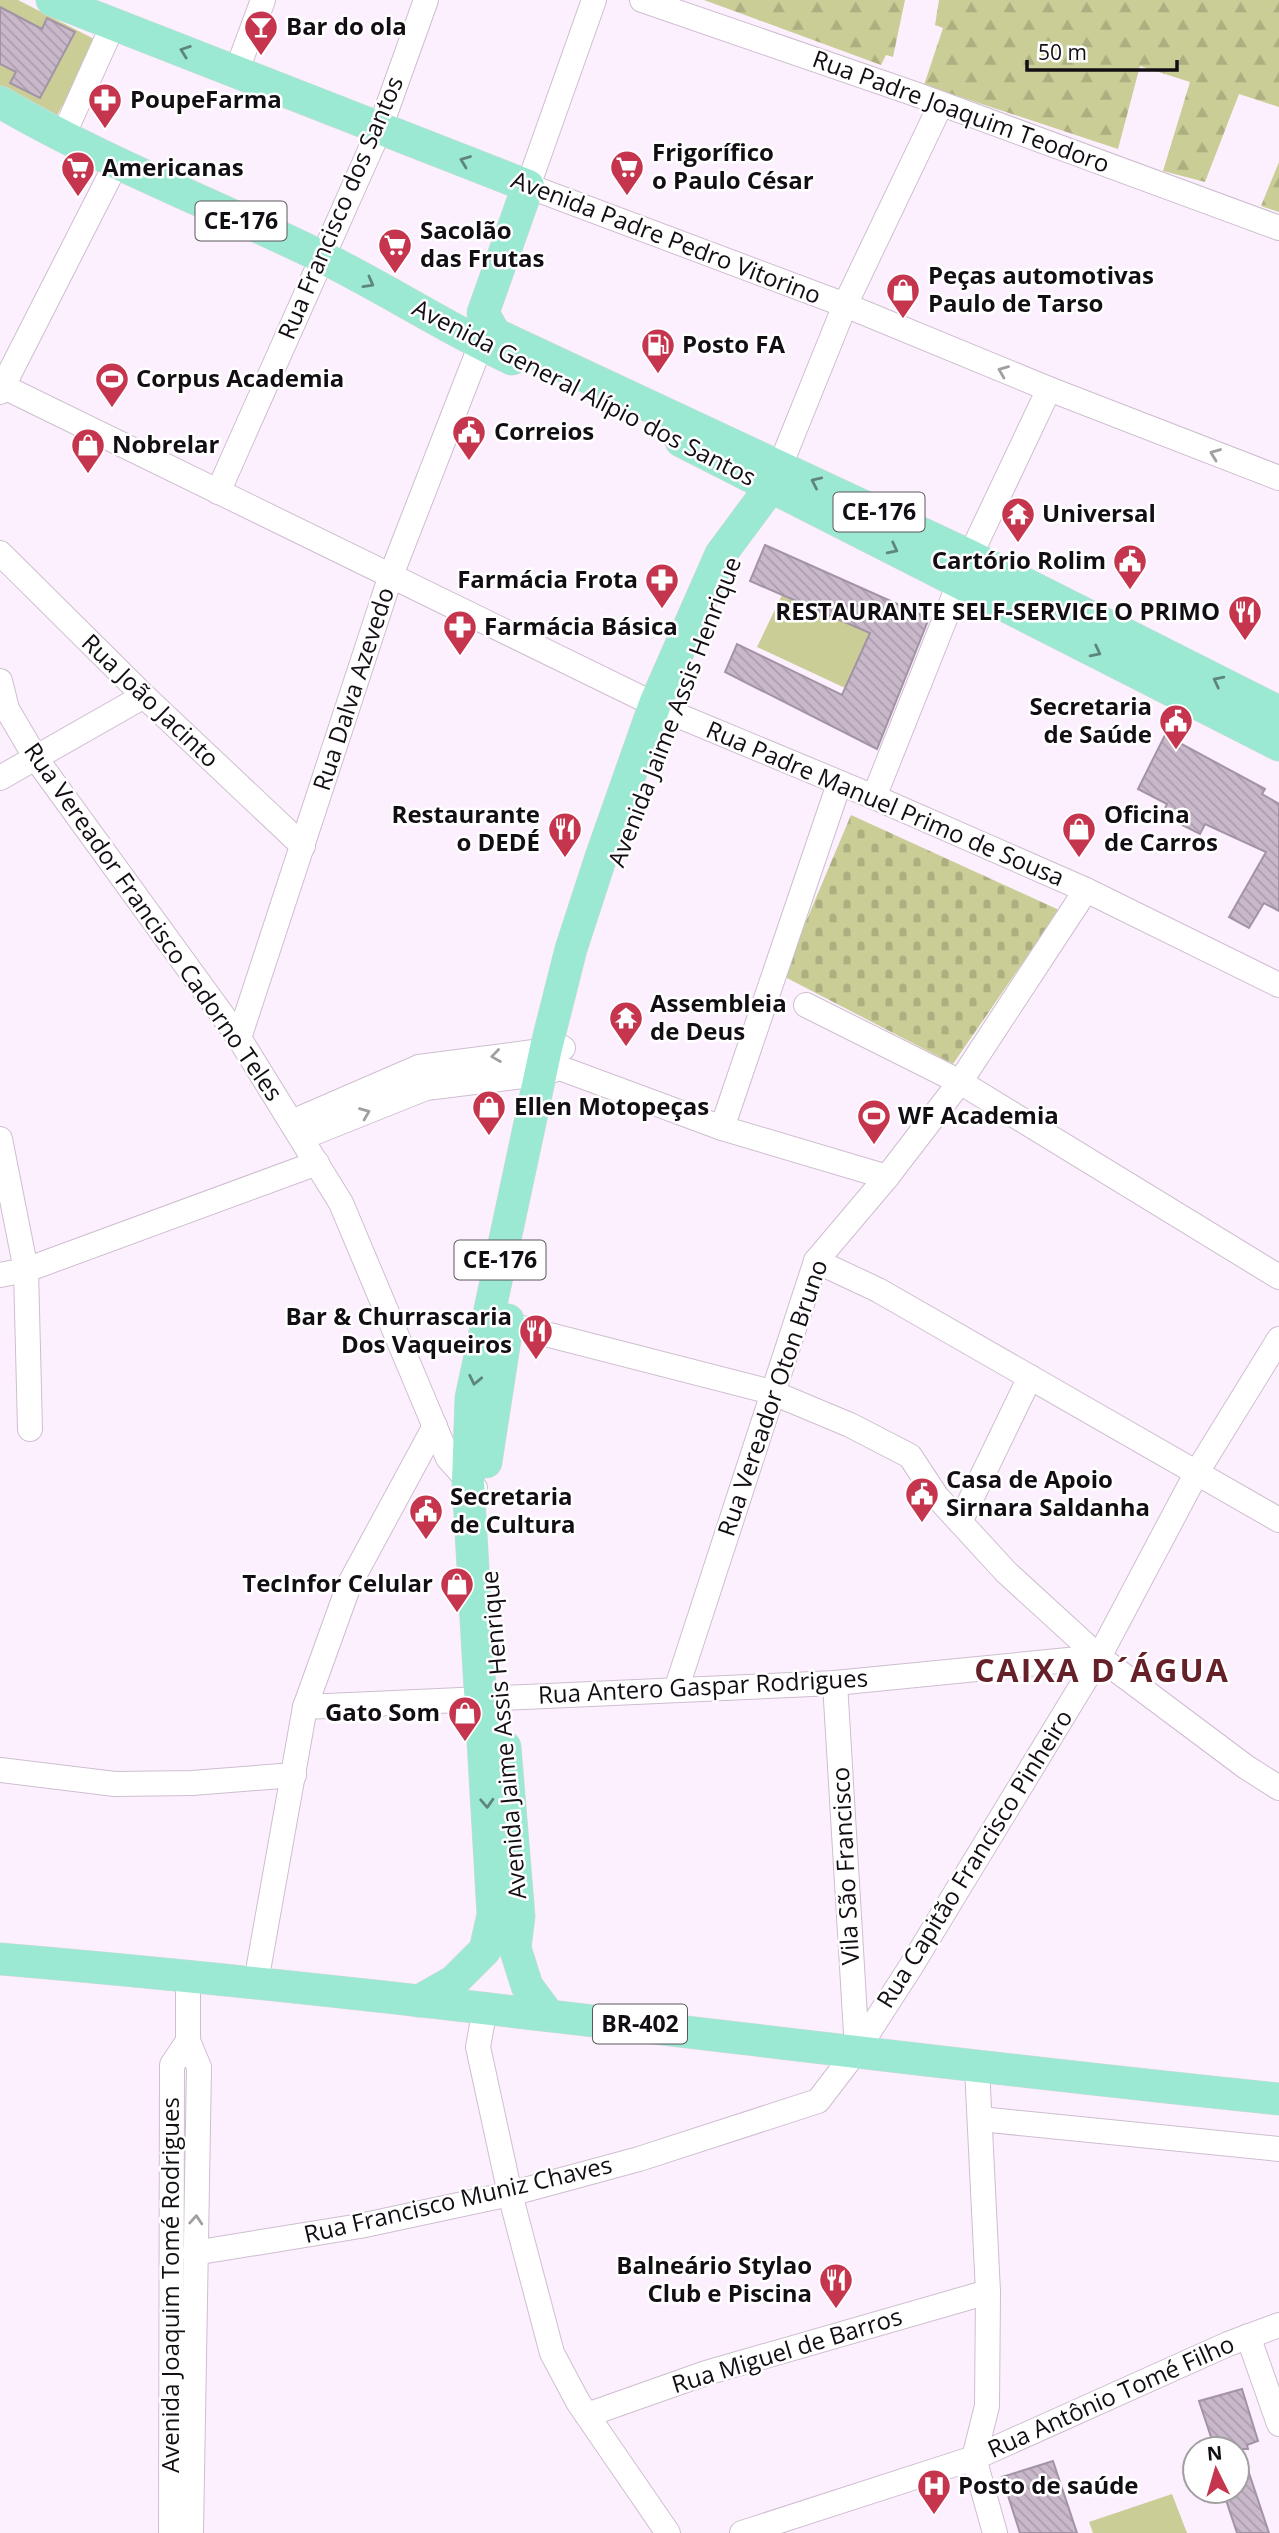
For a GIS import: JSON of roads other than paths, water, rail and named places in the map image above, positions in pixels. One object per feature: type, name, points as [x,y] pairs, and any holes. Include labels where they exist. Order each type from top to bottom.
[{"type":"main road","name":"Avenida Padre Pedro Vitorino","points":[[52,0],[528,186]]},
{"type":"main road","name":"Avenida General Alípio dos Santos","points":[[0,102],[62,138],[321,257],[481,344],[622,411],[776,477]]},
{"type":"main road","name":"Avenida General Alípio dos Santos","points":[[528,186],[483,313],[495,334],[776,477],[965,569],[1279,712]]},
{"type":"main road","name":"Avenida Jaime Assis Henrique","points":[[547,2013],[500,1949],[519,1916],[491,1697],[476,1490],[484,1473],[552,1060],[663,708],[738,562],[743,524],[776,477]]},
{"type":"main road","name":"Avenida General Alípio dos Santos","points":[[965,569],[1279,745]]},
{"type":"main road","name":"CE-176","points":[[476,1490],[471,1398],[552,1060]]},
{"type":"main road","points":[[419,2001],[500,1949]]},
{"type":"main road","points":[[485,2008],[503,1988],[500,1949]]},
{"type":"main road","name":"BR-402","points":[[0,1959],[188,1975],[547,2013],[857,2050],[977,2068],[1279,2099]]},
{"type":"street","points":[[237,71],[263,0]]},
{"type":"street","name":"Rua Francisco dos Santos","points":[[218,492],[380,128],[426,0]]},
{"type":"street","points":[[528,186],[594,0]]},
{"type":"street","name":"Rua Padre Joaquim Teodoro","points":[[642,0],[941,104],[1279,228]]},
{"type":"street","points":[[62,138],[113,25]]},
{"type":"street","points":[[776,477],[845,305],[941,104]]},
{"type":"street","points":[[1,387],[116,164]]},
{"type":"street","name":"Avenida Padre Pedro Vitorino","points":[[528,186],[845,305],[1049,389],[1279,478]]},
{"type":"street","name":"Rua Dalva Azevedo","points":[[239,1038],[390,578],[481,344]]},
{"type":"street","name":"Rua Padre Manuel Primo de Sousa","points":[[1,387],[390,578],[663,708],[1086,890],[1279,985]]},
{"type":"street","points":[[874,797],[965,569],[1049,389]]},
{"type":"street","name":"Rua João Jacinto","points":[[0,553],[144,696],[303,846]]},
{"type":"street","name":"Rua Vereador Francisco Cadorno Teles","points":[[0,681],[7,709],[37,760],[239,1038],[341,1203],[448,1458],[476,1490]]},
{"type":"street","points":[[0,778],[37,760],[144,696]]},
{"type":"street","points":[[722,1128],[839,784]]},
{"type":"street","name":"Rua Vereador Oton Bruno","points":[[676,1690],[771,1392],[816,1261],[887,1177],[960,1082],[1086,890]]},
{"type":"street","points":[[806,1005],[960,1082],[1279,1276]]},
{"type":"street","points":[[297,1130],[419,1067],[552,1060],[722,1128],[887,1177]]},
{"type":"street","points":[[0,1139],[26,1270],[30,1429]]},
{"type":"street","points":[[0,1275],[26,1270],[317,1163]]},
{"type":"street","points":[[816,1261],[878,1290],[1279,1520]]},
{"type":"street","points":[[507,1324],[771,1392],[850,1425],[911,1456],[937,1497],[1007,1573],[1099,1657],[1246,1767],[1279,1787]]},
{"type":"street","name":"Rua Capitão Francisco Pinheiro","points":[[857,2050],[1099,1657],[1197,1472],[1279,1339]]},
{"type":"street","points":[[960,1522],[1030,1377]]},
{"type":"street","points":[[256,1982],[305,1707],[349,1585],[435,1426]]},
{"type":"street","name":"Rua Antero Gaspar Rodrigues","points":[[305,1707],[835,1683],[1099,1657]]},
{"type":"street","name":"Vila São Francisco","points":[[835,1683],[857,2050]]},
{"type":"street","points":[[0,1770],[115,1784],[192,1783],[294,1775]]},
{"type":"street","name":"Avenida Joaquim Tomé Rodrigues","points":[[188,1975],[188,2041],[199,2067],[191,2533]]},
{"type":"street","points":[[485,2008],[478,2047],[510,2194],[552,2353],[586,2415],[668,2533]]},
{"type":"street","name":"Avenida Joaquim Tomé Rodrigues","points":[[171,2533],[172,2065],[188,2041]]},
{"type":"street","name":"Rua Francisco Muniz Chaves","points":[[194,2253],[360,2227],[510,2194],[639,2160],[818,2101],[857,2050]]},
{"type":"street","points":[[977,2068],[988,2291],[987,2406],[974,2458],[995,2533]]},
{"type":"street","points":[[979,2119],[1279,2149]]},
{"type":"street","name":"Rua Miguel de Barros","points":[[586,2415],[706,2373],[988,2291]]},
{"type":"street","name":"Rua Antônio Tomé Filho","points":[[742,2533],[974,2458],[1248,2336],[1279,2325]]},
{"type":"street","points":[[1248,2336],[1279,2424]]},
{"type":"place","name":"Bar do ola","points":[[261,57]]},
{"type":"place","name":"PoupeFarma","points":[[105,130]]},
{"type":"place","name":"Frigorífico o Paulo César","points":[[627,197]]},
{"type":"place","name":"Americanas","points":[[78,198]]},
{"type":"place","name":"Sacolão das Frutas","points":[[395,275]]},
{"type":"place","name":"Peças automotivas Paulo de Tarso","points":[[903,320]]},
{"type":"place","name":"Posto FA","points":[[658,375]]},
{"type":"place","name":"Corpus Academia","points":[[112,409]]},
{"type":"place","name":"Correios","points":[[469,462]]},
{"type":"place","name":"Nobrelar","points":[[88,475]]},
{"type":"place","name":"Universal","points":[[1018,544]]},
{"type":"place","name":"Cartório Rolim","points":[[1130,591]]},
{"type":"place","name":"Farmácia Frota","points":[[662,610]]},
{"type":"place","name":"RESTAURANTE SELF-SERVICE O PRIMO","points":[[1245,642]]},
{"type":"place","name":"Farmácia Básica","points":[[460,657]]},
{"type":"place","name":"Secretaria de Saúde","points":[[1176,751]]},
{"type":"place","name":"Restaurante o DEDÉ","points":[[565,859]]},
{"type":"place","name":"Oficina de Carros","points":[[1079,859]]},
{"type":"place","name":"Assembleia de Deus","points":[[626,1048]]},
{"type":"place","name":"Ellen Motopeças","points":[[489,1137]]},
{"type":"place","name":"WF Academia","points":[[874,1146]]},
{"type":"place","name":"Bar & Churrascaria Dos Vaqueiros","points":[[536,1361]]},
{"type":"place","name":"Casa de Apoio Sirnara Saldanha","points":[[922,1524]]},
{"type":"place","name":"Secretaria de Cultura","points":[[426,1541]]},
{"type":"place","name":"TecInfor Celular","points":[[457,1614]]},
{"type":"place","name":"Gato Som","points":[[465,1743]]},
{"type":"place","name":"Balneário Stylao Club e Piscina","points":[[836,2310]]},
{"type":"place","name":"Posto de saúde","points":[[934,2516]]},
{"type":"district","name":"CAIXA D´ÁGUA","points":[[1102,1671]]}]
